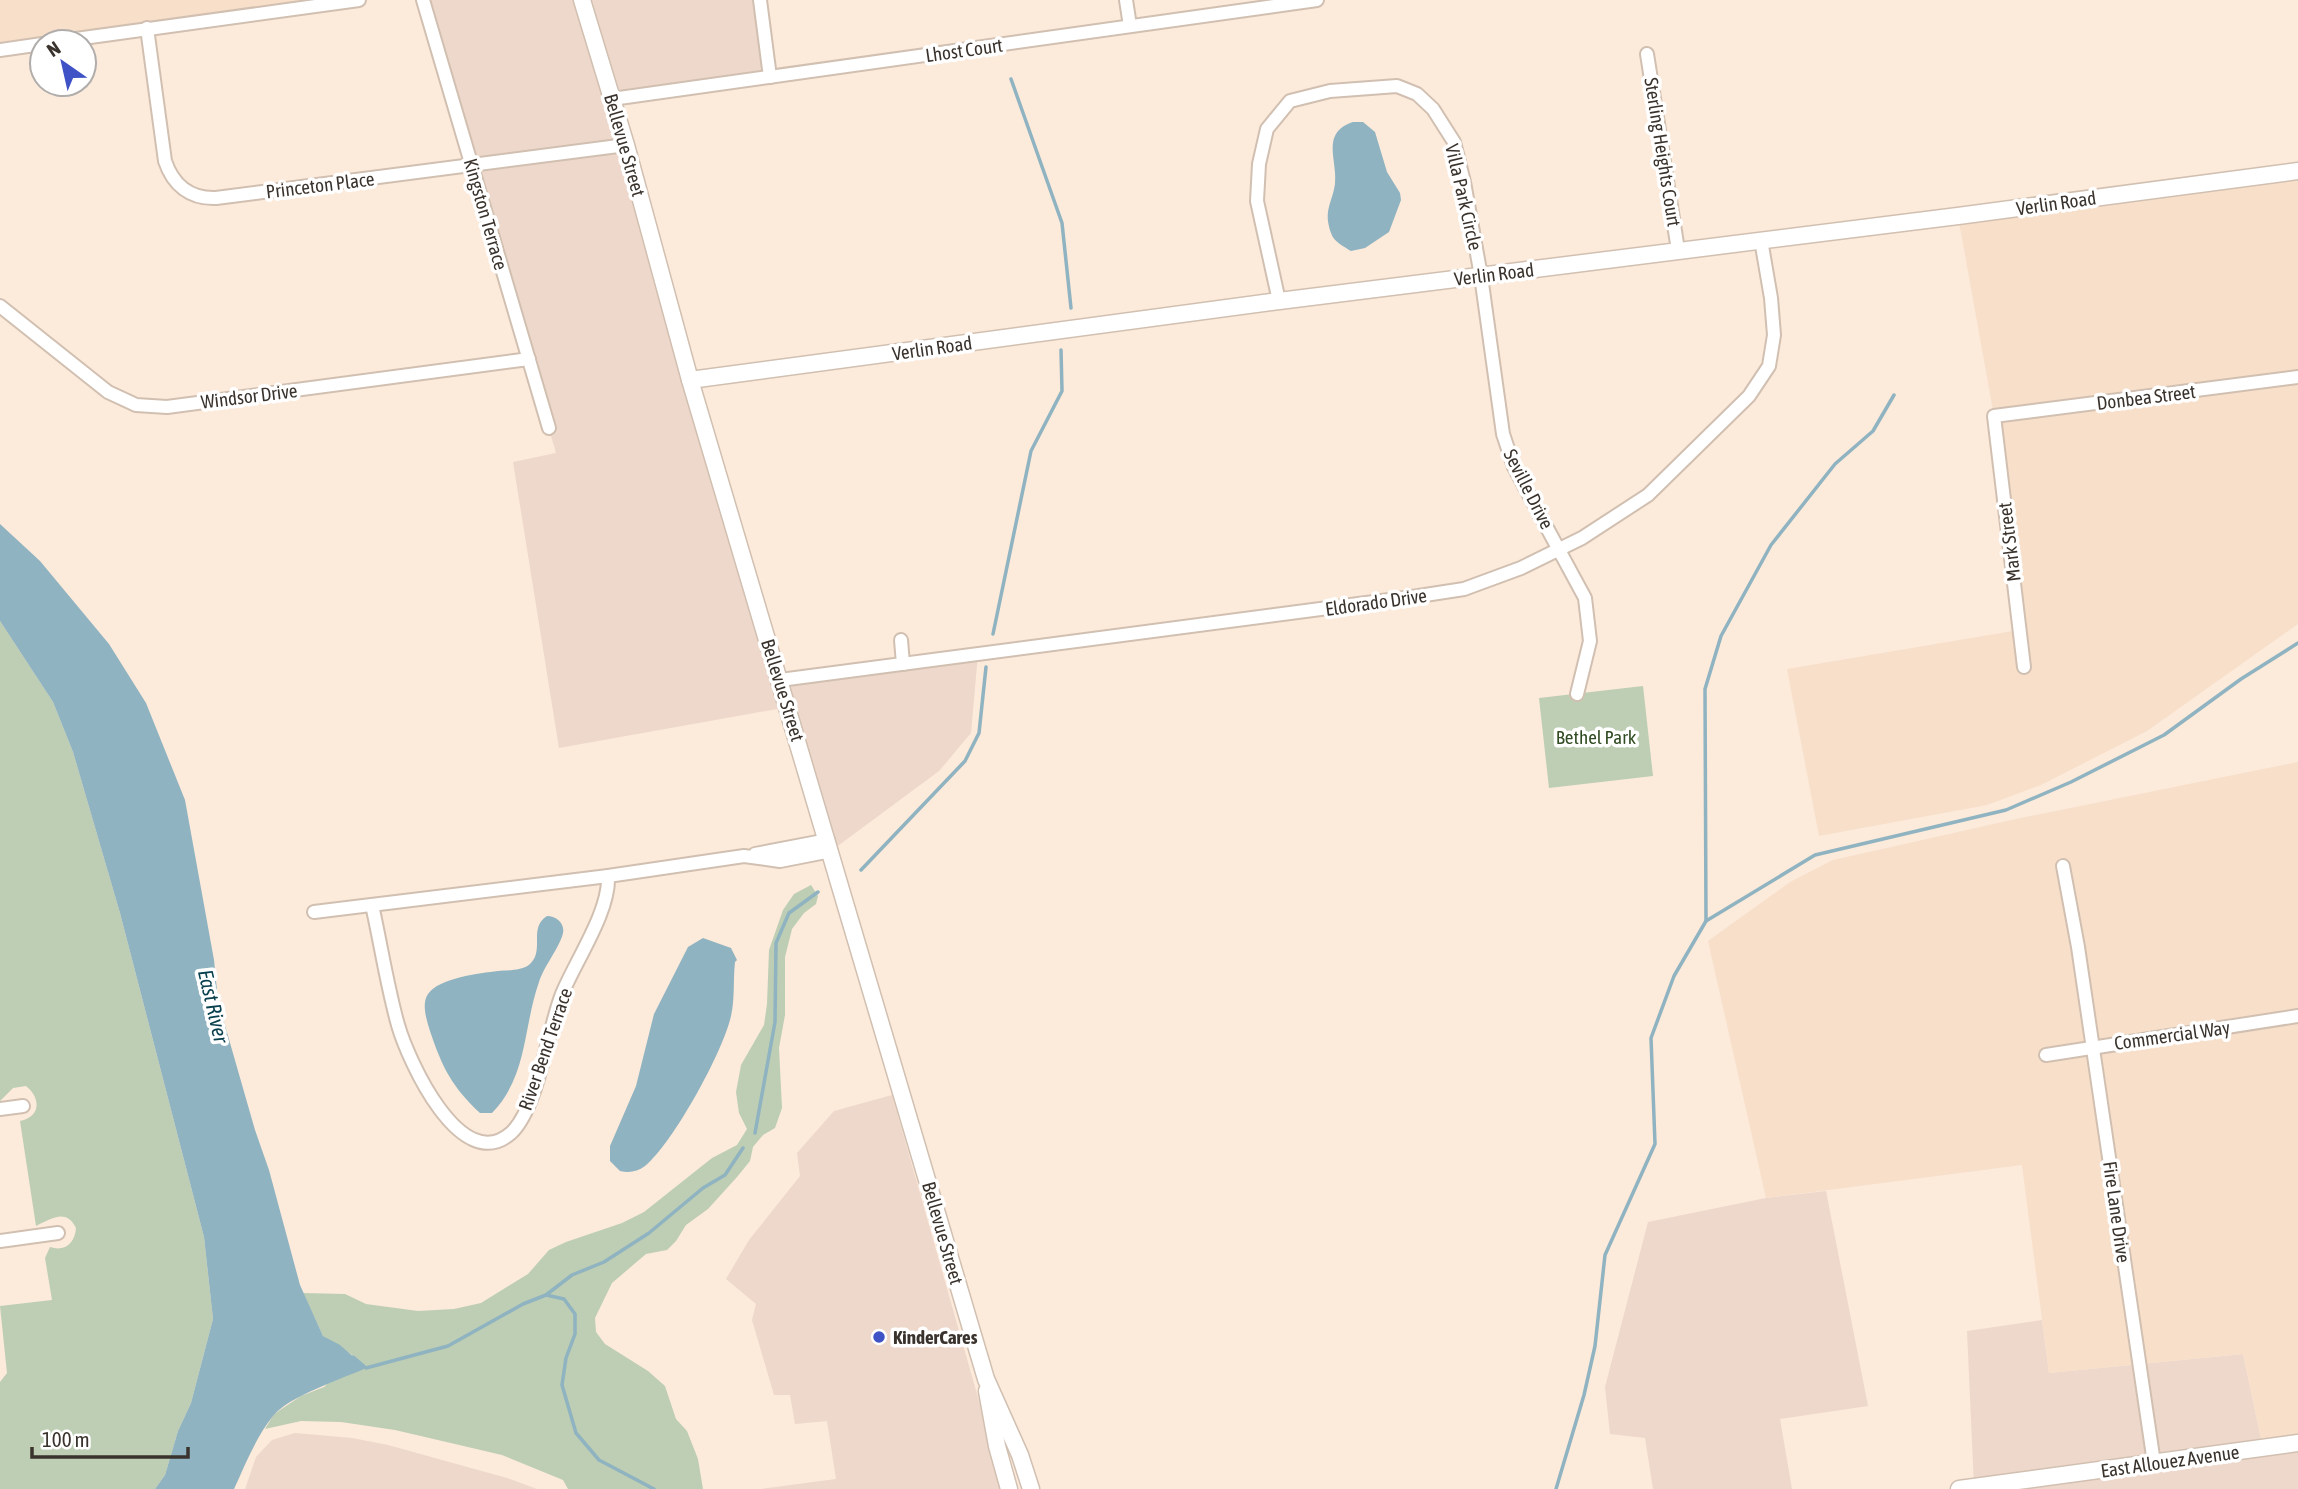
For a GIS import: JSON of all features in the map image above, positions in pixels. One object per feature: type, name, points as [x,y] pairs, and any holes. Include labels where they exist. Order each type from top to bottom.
[{"type":"street","points":[[98,35],[359,0]]},
{"type":"street","name":"Kingston Terrace","points":[[423,0],[549,428]]},
{"type":"street","name":"Bellevue Street","points":[[582,0],[626,145],[690,380],[986,1378],[1015,1443],[1031,1489]]},
{"type":"street","points":[[760,0],[770,77]]},
{"type":"street","points":[[1126,0],[1130,26]]},
{"type":"street","name":"Lhost Court","points":[[612,99],[1317,0]]},
{"type":"street","name":"Princeton Place","points":[[147,28],[164,161],[180,187],[195,196],[216,198],[626,145]]},
{"type":"street","points":[[0,50],[28,46]]},
{"type":"street","name":"Sterling Heights Court","points":[[1647,54],[1678,250]]},
{"type":"street","name":"Villa Park Circle","points":[[1279,301],[1257,201],[1259,164],[1267,129],[1290,101],[1363,87],[1396,86],[1417,94],[1433,108],[1454,142],[1469,203],[1481,276]]},
{"type":"street","name":"Verlin Road","points":[[690,380],[1279,301],[2298,171]]},
{"type":"street","name":"Eldorado Drive","points":[[780,680],[1464,589],[1521,568],[1582,538],[1648,495],[1749,396],[1769,366],[1774,335],[1761,240]]},
{"type":"street","name":"Seville Drive","points":[[1481,276],[1503,434],[1514,467],[1585,598],[1590,641],[1577,694]]},
{"type":"street","name":"Windsor Drive","points":[[0,306],[108,392],[136,405],[152,407],[529,359]]},
{"type":"street","name":"Donbea Street","points":[[1994,416],[2298,377]]},
{"type":"street","name":"Mark Street","points":[[1994,416],[2024,667]]},
{"type":"street","points":[[901,640],[903,664]]},
{"type":"street","points":[[314,912],[608,876],[744,856],[780,861],[829,846]]},
{"type":"street","name":"Fire Lane Drive","points":[[2063,866],[2093,1046],[2154,1463]]},
{"type":"street","name":"River Bend Terrace","points":[[372,905],[398,1023],[421,1078],[454,1128],[466,1137],[481,1142],[497,1141],[512,1132],[523,1116],[535,1087],[562,994],[609,890],[608,876]]},
{"type":"street","name":"Commercial Way","points":[[2046,1055],[2298,1016]]},
{"type":"street","points":[[0,1110],[23,1106]]},
{"type":"street","points":[[0,1241],[58,1233]]},
{"type":"street","name":"Bellevue Street","points":[[986,1378],[989,1407],[1009,1489]]},
{"type":"street","name":"East Allouez Avenue","points":[[1959,1489],[2298,1443]]},
{"type":"shaded area","points":[[0,0],[331,0],[98,34],[98,28],[28,28],[28,45],[0,50]]},
{"type":"shaded area","points":[[423,0],[760,0],[770,77],[613,99],[780,680],[978,654],[971,733],[939,771],[831,851],[788,707],[559,748],[513,462],[556,453]]},
{"type":"shaded area","points":[[2298,171],[2298,624],[2147,731],[2041,785],[1987,805],[1819,836],[1787,669],[2019,630],[1994,416],[1958,216]]},
{"type":"shaded area","points":[[2298,762],[2298,1443],[2263,1448],[2243,1354],[2049,1373],[2022,1165],[1766,1198],[1708,941],[1790,882],[1833,860],[2016,819]]},
{"type":"shaded area","points":[[892,1095],[1004,1489],[761,1489],[836,1479],[827,1421],[795,1424],[790,1395],[774,1395],[752,1320],[756,1304],[726,1279],[749,1240],[800,1176],[797,1153],[834,1111]]},
{"type":"shaded area","points":[[1826,1191],[1868,1406],[1780,1419],[1792,1489],[1653,1489],[1645,1438],[1610,1434],[1605,1387],[1648,1222],[1766,1198]]},
{"type":"shaded area","points":[[2042,1320],[2049,1373],[2243,1354],[2263,1448],[2298,1443],[2298,1489],[1959,1489],[1974,1486],[1967,1331]]},
{"type":"shaded area","points":[[295,1433],[352,1438],[388,1445],[537,1489],[245,1489],[256,1457],[272,1440]]},
{"type":"green space","points":[[0,621],[53,702],[73,752],[120,913],[204,1237],[213,1319],[191,1403],[178,1431],[165,1475],[155,1489],[0,1489],[0,1382],[7,1373],[0,1306],[52,1300],[45,1258],[50,1247],[68,1245],[74,1238],[76,1228],[68,1218],[63,1217],[53,1218],[36,1226],[20,1121],[32,1116],[36,1101],[26,1086],[13,1088],[0,1101]]},
{"type":"green space","name":"Bethel Park","points":[[1643,686],[1653,776],[1549,788],[1539,698]]},
{"type":"green space","points":[[811,885],[818,896],[816,904],[804,913],[792,929],[785,957],[785,1015],[779,1048],[782,1108],[775,1128],[763,1135],[753,1147],[750,1161],[737,1177],[708,1209],[686,1225],[667,1250],[646,1254],[612,1283],[595,1318],[596,1332],[605,1344],[648,1371],[665,1386],[676,1419],[687,1431],[698,1459],[703,1489],[568,1489],[563,1480],[502,1455],[395,1430],[341,1422],[301,1421],[265,1429],[274,1414],[301,1396],[324,1387],[355,1357],[323,1336],[303,1293],[345,1294],[366,1304],[418,1311],[454,1309],[481,1303],[528,1274],[549,1250],[644,1212],[712,1158],[737,1145],[747,1129],[739,1113],[736,1092],[741,1065],[764,1025],[769,950],[783,910],[794,894]]},
{"type":"water","points":[[1353,122],[1363,122],[1375,132],[1387,172],[1400,193],[1401,200],[1389,232],[1365,248],[1351,251],[1334,239],[1328,218],[1335,184],[1334,140],[1343,127]]},
{"type":"water","name":"East River","points":[[0,524],[40,561],[109,644],[146,703],[185,800],[214,960],[218,1001],[269,1170],[300,1285],[323,1336],[340,1345],[366,1368],[303,1395],[273,1416],[251,1451],[234,1489],[155,1489],[165,1475],[178,1431],[191,1403],[213,1319],[204,1237],[120,913],[73,752],[53,702],[0,621]]},
{"type":"water","points":[[547,916],[559,921],[563,926],[563,933],[539,982],[518,1067],[504,1099],[492,1113],[480,1113],[455,1085],[444,1066],[427,1022],[426,998],[433,988],[450,980],[515,970],[530,964],[536,952],[538,927]]},
{"type":"water","points":[[703,938],[731,948],[737,960],[732,1010],[726,1032],[696,1096],[669,1138],[645,1166],[639,1170],[620,1171],[610,1161],[610,1146],[636,1086],[654,1014],[688,947]]},
{"type":"waterway","points":[[1011,79],[1062,223],[1071,308]]},
{"type":"waterway","points":[[993,634],[1031,451],[1062,391],[1061,350]]},
{"type":"waterway","points":[[1706,921],[1705,689],[1721,636],[1771,545],[1835,464],[1873,431],[1894,395]]},
{"type":"waterway","points":[[1556,1489],[1584,1395],[1595,1346],[1605,1255],[1655,1144],[1651,1038],[1674,976],[1706,921],[1815,855],[2006,810],[2071,782],[2164,735],[2241,679],[2298,643]]},
{"type":"waterway","points":[[861,870],[965,761],[979,733],[986,667]]},
{"type":"waterway","points":[[755,1133],[775,1022],[776,943],[789,913],[818,892]]},
{"type":"waterway","points":[[546,1295],[572,1275],[604,1262],[649,1233],[703,1188],[725,1175],[743,1148]]},
{"type":"waterway","points":[[353,1357],[366,1368],[448,1346],[523,1304],[546,1295],[564,1299],[575,1314],[575,1334],[566,1358],[562,1385],[576,1433],[599,1460],[654,1489]]},
{"type":"place","name":"KinderCares","points":[[879,1337]]}]
